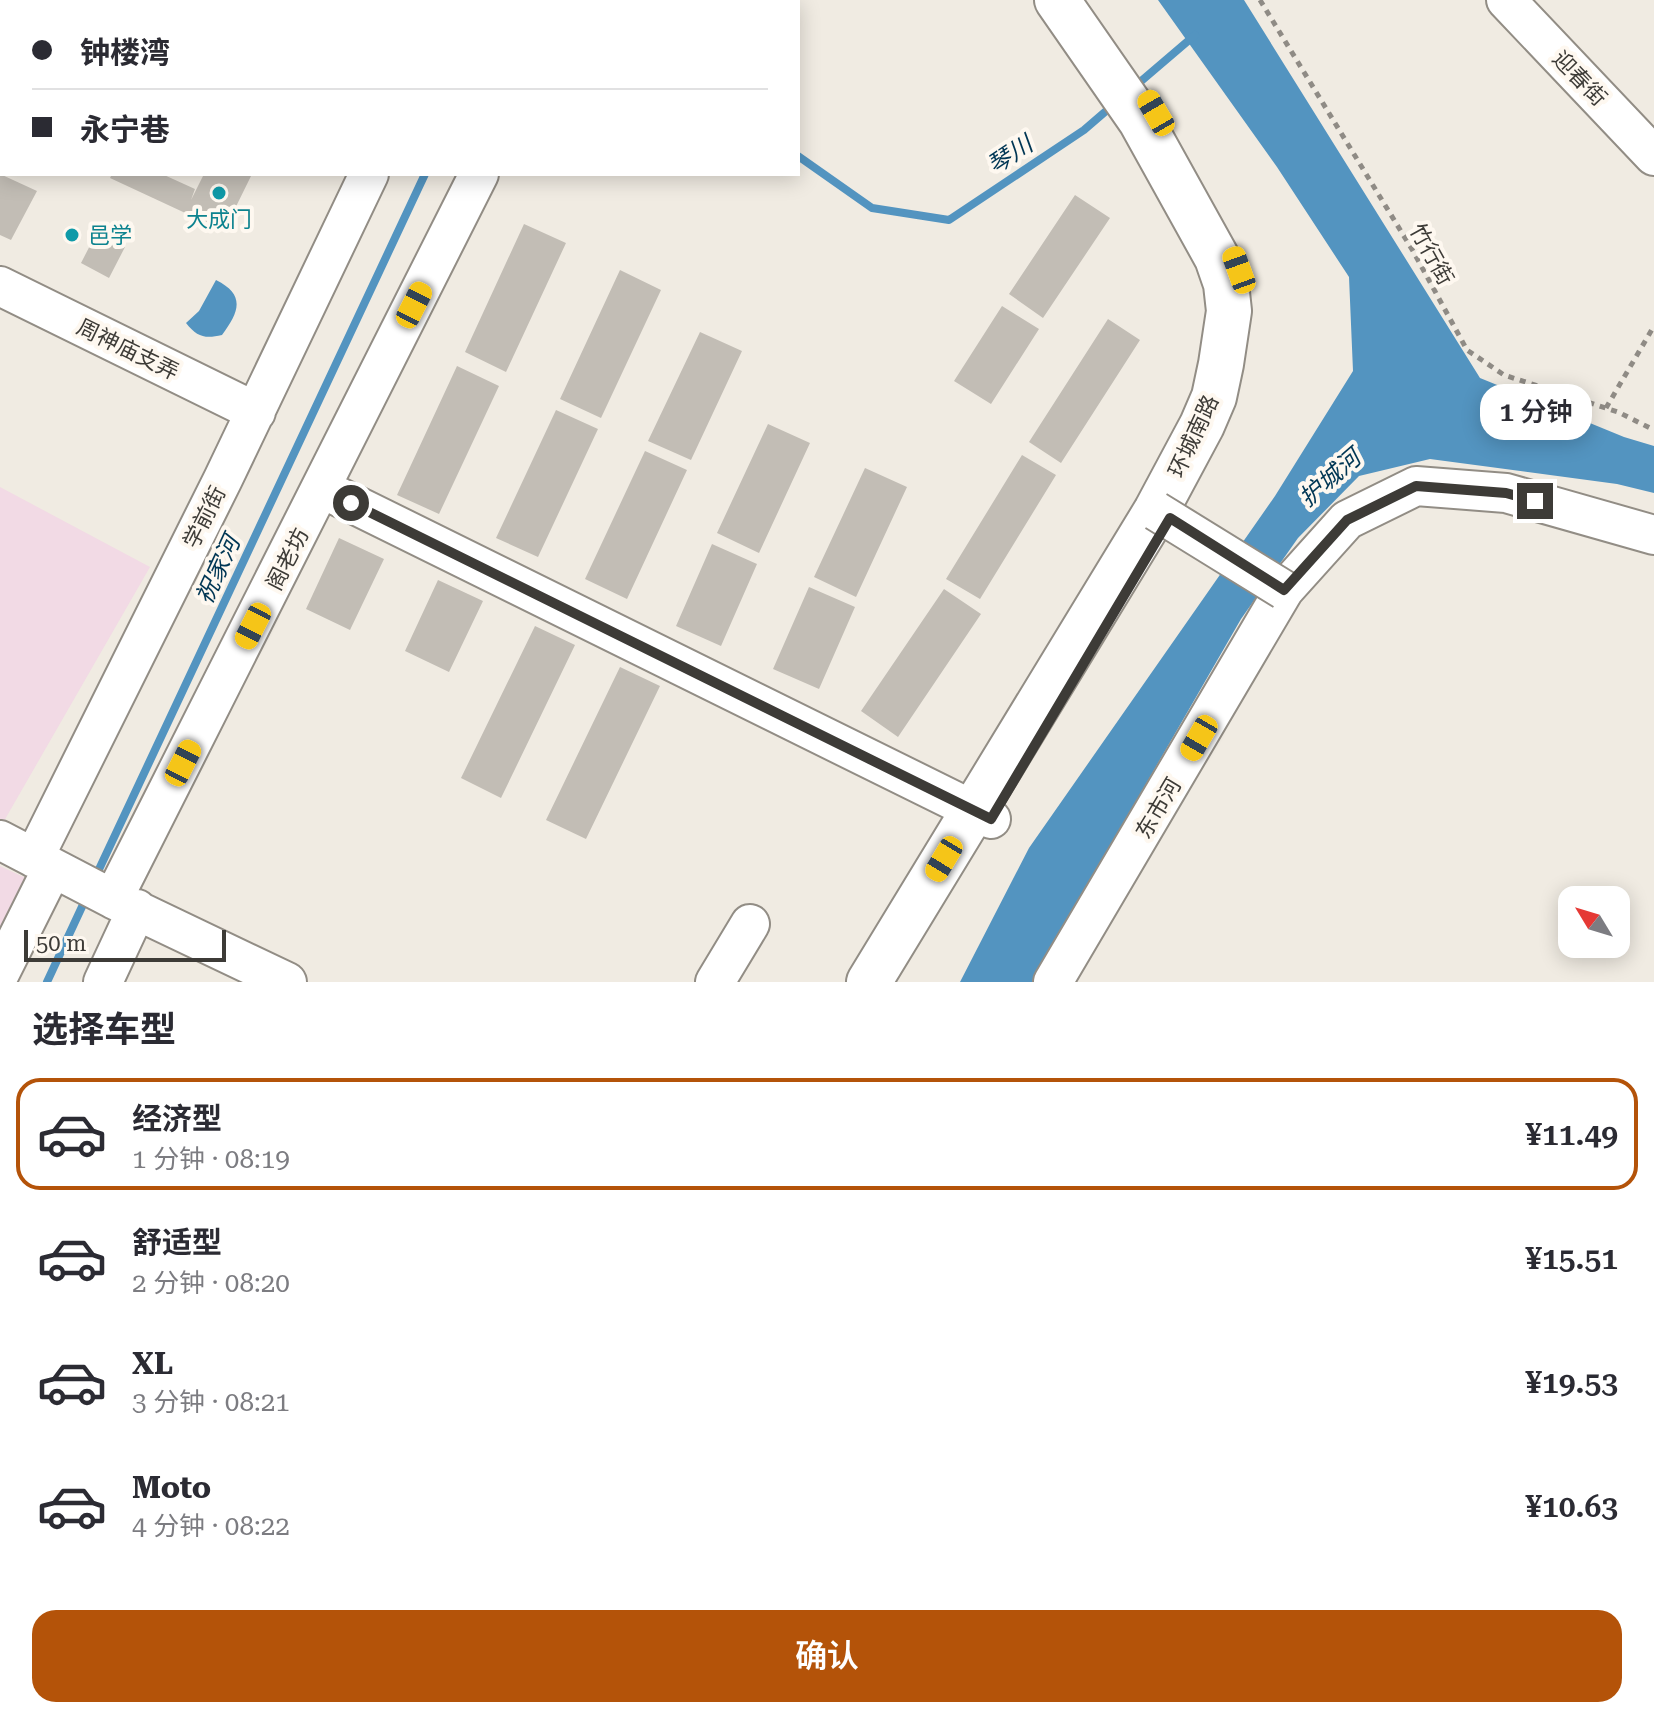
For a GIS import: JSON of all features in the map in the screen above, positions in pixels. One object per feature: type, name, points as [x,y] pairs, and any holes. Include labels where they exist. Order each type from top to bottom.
[{"type":"main road","name":"环城南路","points":[[1057,0],[1116,64]]},
{"type":"main road","name":"环城南路","points":[[891,982],[982,815],[1163,515],[1214,397],[1229,311],[1226,284],[1217,258],[1148,117],[1082,0]]},
{"type":"main road","name":"环城南路","points":[[869,982],[982,815]]},
{"type":"street","name":"迎春街","points":[[1506,0],[1654,156]]},
{"type":"street","name":"学前街","points":[[0,973],[43,863],[368,176]]},
{"type":"street","name":"阁老坊","points":[[103,982],[125,904],[323,489],[478,176]]},
{"type":"street","name":"周神庙支弄","points":[[0,286],[256,412]]},
{"type":"street","name":"东市河","points":[[1053,982],[1284,590],[1347,520],[1416,486],[1506,493],[1654,535]]},
{"type":"street","points":[[323,489],[982,815]]},
{"type":"street","points":[[1163,515],[1284,590]]},
{"type":"street","points":[[0,840],[287,982]]},
{"type":"street","points":[[715,982],[750,924]]},
{"type":"path","name":"竹行街","points":[[1260,0],[1413,251],[1467,350],[1504,375],[1606,408],[1654,430]]},
{"type":"path","points":[[1606,408],[1654,326]]},
{"type":"shaded area","points":[[0,487],[150,567],[0,828]]},
{"type":"shaded area","points":[[0,866],[30,880],[0,943]]},
{"type":"water","name":"护城河","points":[[1158,0],[1244,0],[1480,378],[1624,437],[1654,446],[1654,493],[1617,484],[1430,459],[1359,476],[1298,538],[1241,619],[1032,982],[960,982],[1029,848],[1275,496],[1353,371],[1349,277],[1277,167]]},
{"type":"water","points":[[216,280],[232,292],[237,304],[222,335],[202,336],[186,323],[199,311]]},
{"type":"building","points":[[0,176],[4,176],[37,191],[11,240],[0,235]]},
{"type":"building","points":[[166,176],[195,189],[191,200],[203,176],[251,176],[224,231],[110,178]]},
{"type":"building","points":[[1075,195],[1110,218],[1043,318],[1009,294]]},
{"type":"building","points":[[524,224],[566,243],[506,372],[465,352]]},
{"type":"building","points":[[97,232],[125,247],[109,278],[81,263]]},
{"type":"building","points":[[620,270],[661,290],[601,418],[560,399]]},
{"type":"building","points":[[1002,306],[1039,329],[991,404],[954,381]]},
{"type":"building","points":[[1108,319],[1140,340],[1061,463],[1029,442]]},
{"type":"building","points":[[700,332],[742,351],[691,460],[648,441]]},
{"type":"building","points":[[457,366],[499,386],[439,514],[397,495]]},
{"type":"building","points":[[556,410],[598,429],[538,557],[496,538]]},
{"type":"building","points":[[768,424],[810,443],[759,553],[717,533]]},
{"type":"building","points":[[645,451],[687,470],[627,599],[585,579]]},
{"type":"building","points":[[1022,455],[1056,475],[980,599],[946,579]]},
{"type":"building","points":[[865,468],[907,487],[856,597],[814,577]]},
{"type":"building","points":[[339,538],[384,559],[350,630],[306,609]]},
{"type":"building","points":[[712,544],[757,564],[721,646],[676,626]]},
{"type":"building","points":[[438,580],[483,601],[449,672],[405,651]]},
{"type":"building","points":[[809,587],[855,607],[819,689],[773,669]]},
{"type":"building","points":[[944,589],[981,614],[898,737],[861,711]]},
{"type":"building","points":[[535,626],[575,645],[501,798],[461,778]]},
{"type":"building","points":[[620,667],[660,686],[586,839],[546,820]]},
{"type":"waterway","name":"琴川","points":[[1133,88],[1195,35]]},
{"type":"waterway","name":"琴川","points":[[800,157],[872,208],[949,220],[1084,130],[1113,105]]},
{"type":"waterway","name":"祝家河","points":[[94,880],[424,176]]},
{"type":"waterway","name":"祝家河","points":[[47,982],[87,896]]},
{"type":"place","name":"大成门","points":[[219,193]]},
{"type":"place","name":"邑学","points":[[72,235]]},
{"type":"route","points":[[351,503],[991,819],[1170,518],[1284,590],[1347,520],[1416,486],[1506,493],[1535,501]]}]
